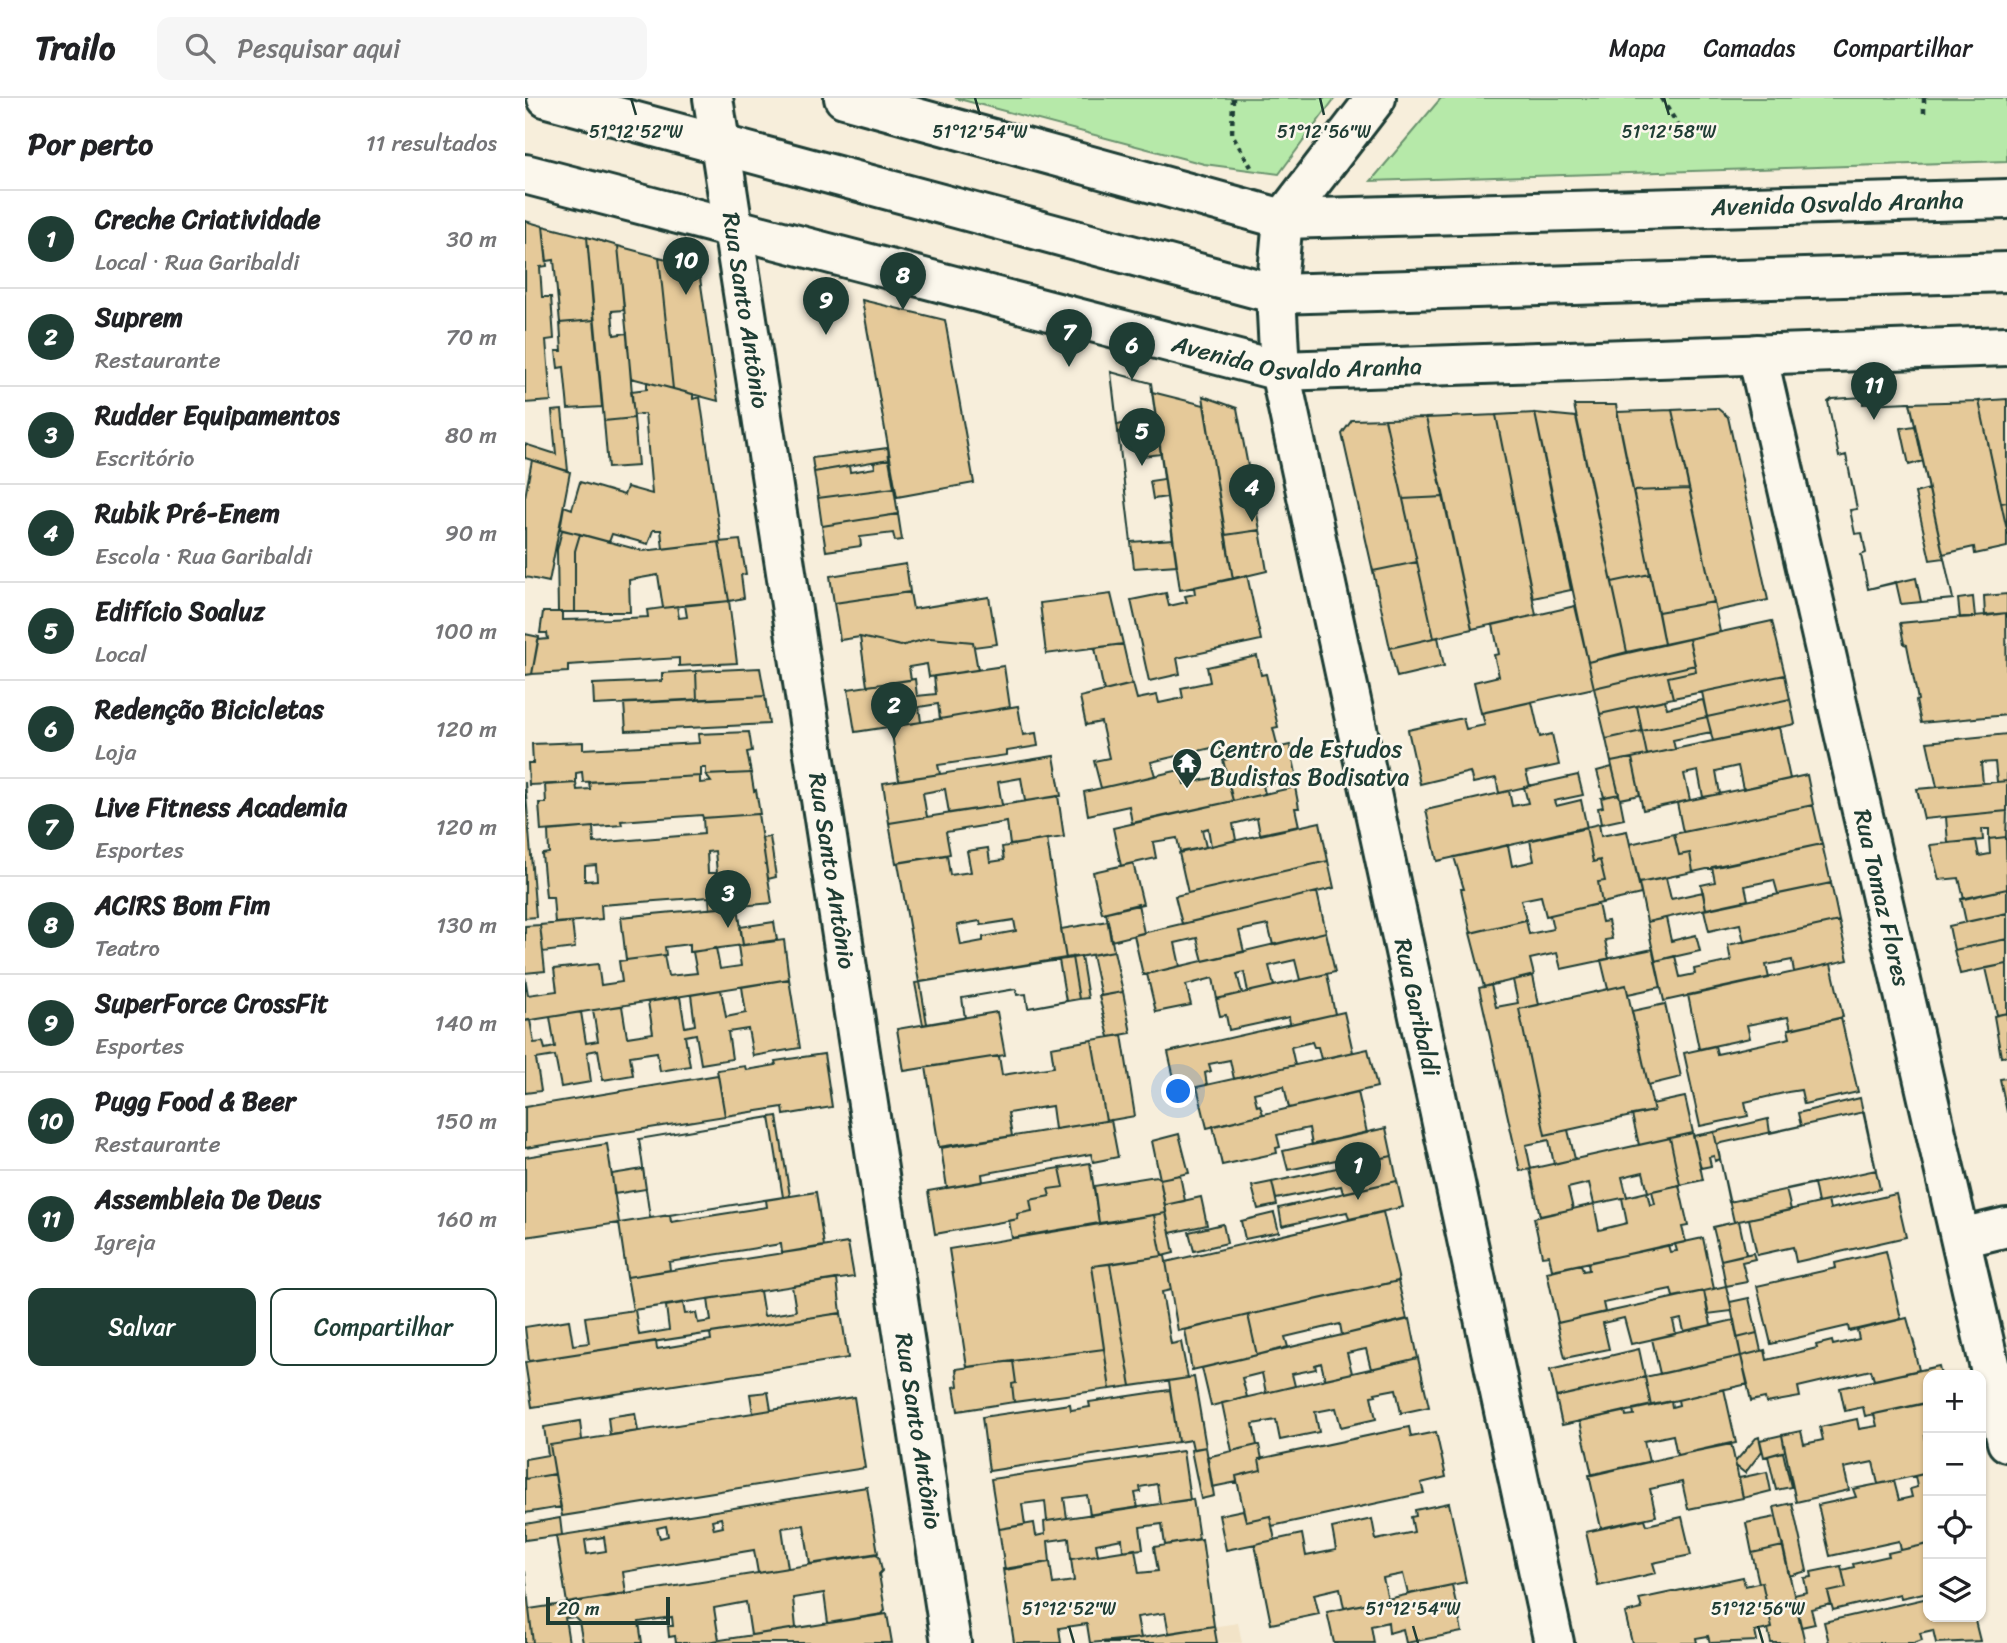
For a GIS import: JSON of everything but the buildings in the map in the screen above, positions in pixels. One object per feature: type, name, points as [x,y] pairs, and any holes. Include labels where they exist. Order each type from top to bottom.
[{"type":"street","points":[[547,98],[1276,293],[2007,272]]},
{"type":"street","name":"Rua Santo Antônio","points":[[713,98],[951,1643]]},
{"type":"street","name":"Avenida Osvaldo Aranha","points":[[845,98],[1283,219],[2007,199]]},
{"type":"street","points":[[1283,219],[1377,98]]},
{"type":"street","name":"Avenida Osvaldo Aranha","points":[[525,174],[1280,370],[2007,346]]},
{"type":"street","name":"Rua Garibaldi","points":[[1283,219],[1276,293],[1280,370],[1554,1643]]},
{"type":"street","name":"Rua Tomaz Flores","points":[[1757,354],[2007,1442]]},
{"type":"street","points":[[1961,1238],[2007,1227]]},
{"type":"path","points":[[1233,98],[1232,134],[1283,219]]},
{"type":"path","points":[[1661,98],[1678,125]]},
{"type":"path","points":[[1924,98],[1924,116]]},
{"type":"shaded area","points":[[1238,1623],[1242,1643],[1103,1643]]},
{"type":"green space","points":[[955,98],[1335,98],[1279,174],[1204,164]]},
{"type":"green space","points":[[1441,98],[2007,98],[2007,161],[1371,181]]},
{"type":"place","name":"Pugg Food & Beer","points":[[686,295]]},
{"type":"place","name":"ACIRS Bom Fim","points":[[903,310]]},
{"type":"place","name":"SuperForce CrossFit","points":[[826,335]]},
{"type":"place","name":"Live Fitness Academia","points":[[1069,367]]},
{"type":"place","name":"Redenção Bicicletas","points":[[1132,380]]},
{"type":"place","name":"Assembleia De Deus","points":[[1874,420]]},
{"type":"place","name":"Edifício Soaluz","points":[[1142,466]]},
{"type":"place","name":"Rubik Pré-Enem","points":[[1252,522]]},
{"type":"place","name":"Suprem","points":[[894,740]]},
{"type":"place","name":"Centro de Estudos Budistas Bodisatva","points":[[1187,790]]},
{"type":"place","name":"Rudder Equipamentos","points":[[728,928]]},
{"type":"place","name":"Creche Criatividade","points":[[1358,1200]]}]
